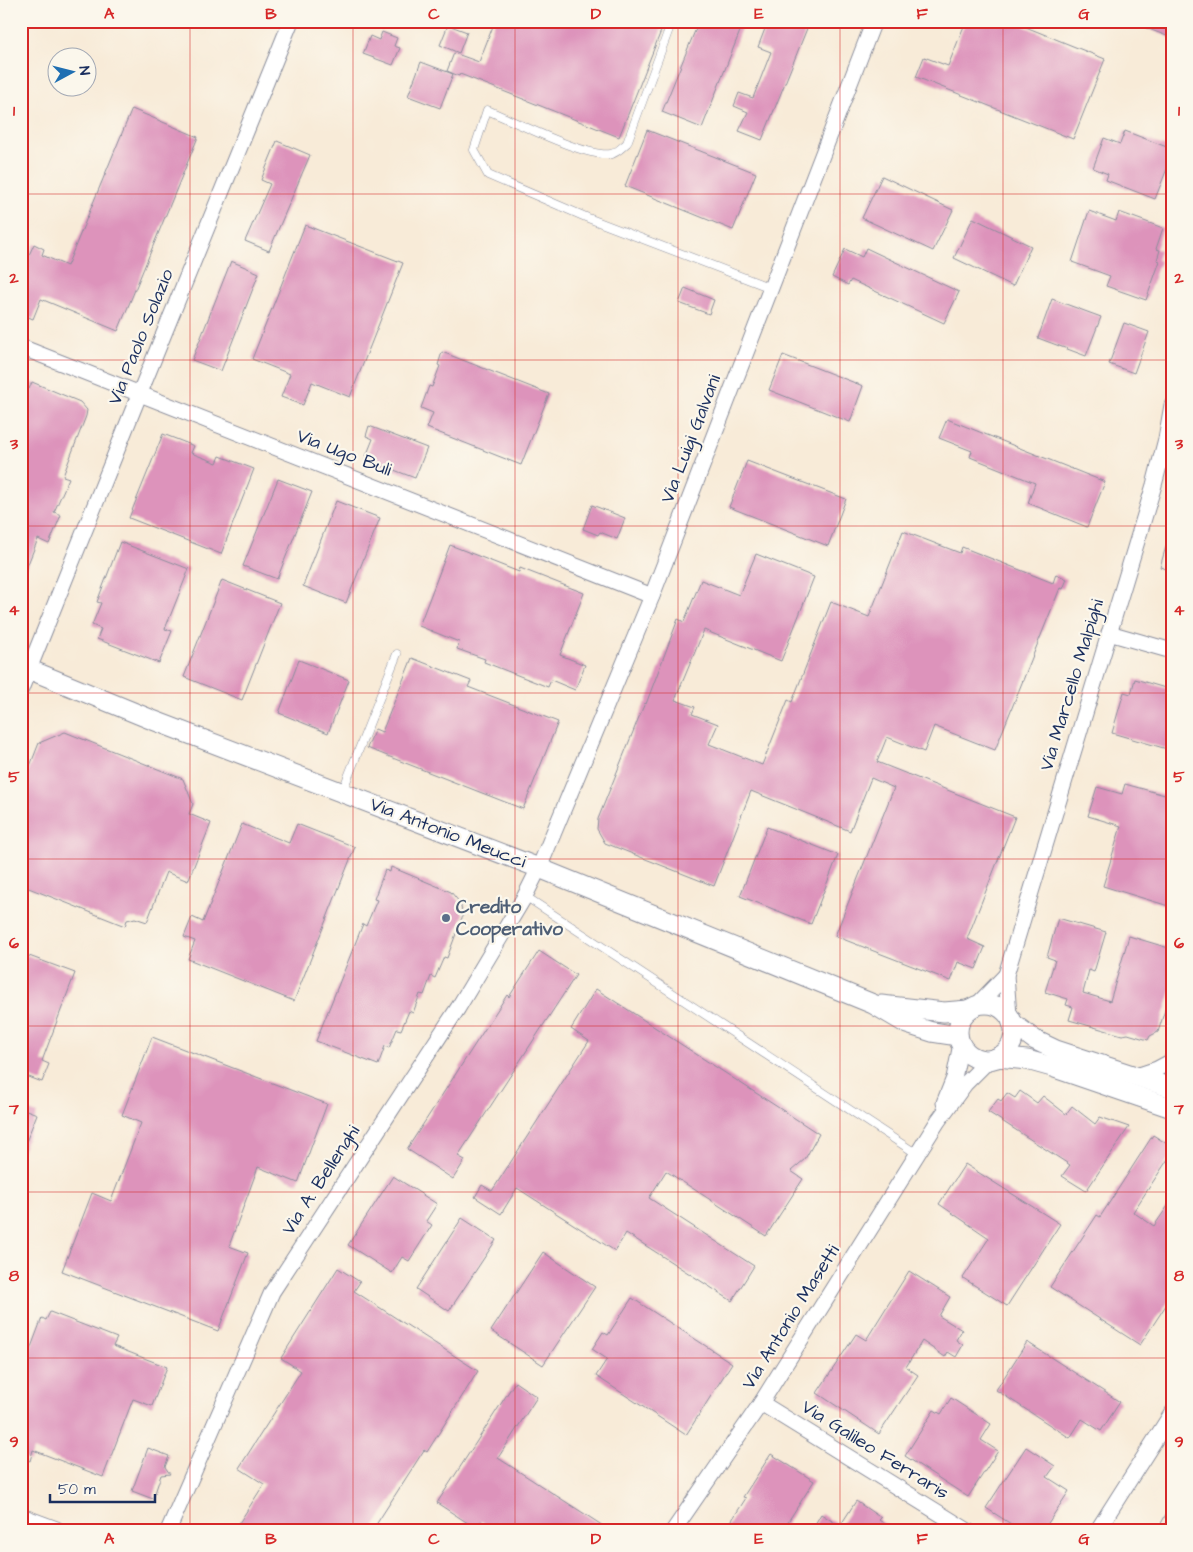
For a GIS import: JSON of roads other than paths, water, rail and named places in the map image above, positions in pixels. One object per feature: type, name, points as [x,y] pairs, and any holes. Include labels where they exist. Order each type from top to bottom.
[{"type":"street","name":"Via Paolo Solazio","points":[[21,689],[25,668],[291,21]]},
{"type":"street","name":"Via Luigi Galvani","points":[[539,868],[652,596],[874,21]]},
{"type":"street","name":"Via Ugo Buli","points":[[21,347],[652,596]]},
{"type":"street","name":"Via Marcello Malpighi","points":[[1011,1020],[1006,975],[1154,485],[1166,439],[1172,405]]},
{"type":"street","points":[[1109,633],[1172,651]]},
{"type":"street","name":"Via Antonio Meucci","points":[[25,668],[150,719],[539,868],[872,1004],[907,1024],[960,1040]]},
{"type":"street","name":"Via A. Bellenghi","points":[[168,1531],[272,1292],[458,1008],[525,896],[539,868]]},
{"type":"street","name":"Via Marcello Malpighi","points":[[972,1008],[1006,975]]},
{"type":"street","name":"Via Antonio Meucci","points":[[872,1004],[944,1012],[972,1008]]},
{"type":"street","points":[[1172,1088],[1056,1050],[1035,1040],[996,1006],[988,1004],[972,1008],[960,1020],[958,1028],[960,1040],[972,1056],[1027,1060],[1172,1108]]},
{"type":"street","points":[[993,1058],[1009,1047],[1014,1031],[1011,1020]]},
{"type":"street","name":"Via Antonio Masetti","points":[[938,1121],[954,1078],[960,1040]]},
{"type":"street","name":"Via Antonio Masetti","points":[[673,1531],[761,1403],[938,1121],[965,1084],[993,1058]]},
{"type":"street","points":[[1136,1076],[1172,1061]]},
{"type":"street","name":"Via Galileo Ferraris","points":[[761,1403],[968,1531]]},
{"type":"street","points":[[1097,1531],[1172,1413]]},
{"type":"street","points":[[21,1518],[56,1531]]},
{"type":"lane","points":[[672,21],[627,143],[614,154],[599,155],[582,150],[487,110],[474,150],[488,175],[588,218],[771,288]]},
{"type":"lane","points":[[342,792],[396,654]]},
{"type":"lane","points":[[525,896],[916,1154]]},
{"type":"place","name":"Credito Cooperativo","points":[[446,918]]}]
